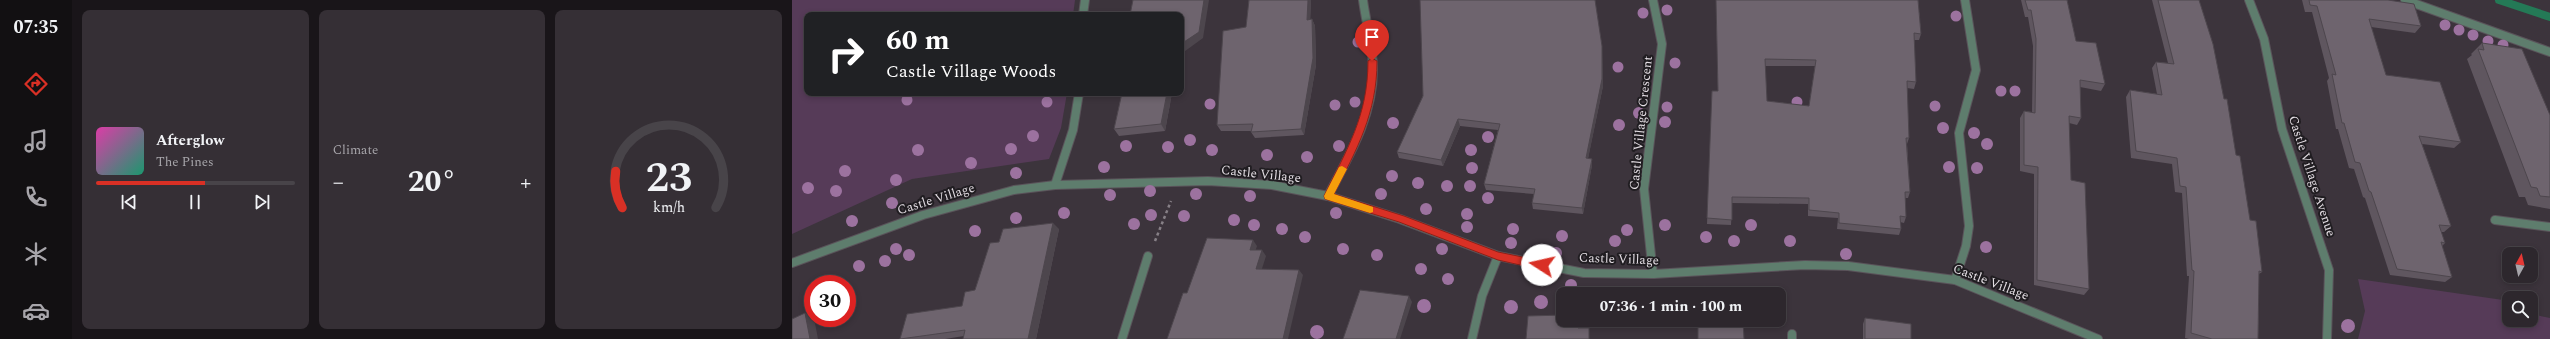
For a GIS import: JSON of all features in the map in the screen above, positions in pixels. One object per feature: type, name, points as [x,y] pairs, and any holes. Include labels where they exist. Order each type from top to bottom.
[{"type":"street","points":[[1083,12],[1085,0]]},
{"type":"street","points":[[1328,196],[1359,136],[1372,84],[1373,66],[1363,0]]},
{"type":"street","name":"Castle Village Crescent","points":[[1653,0],[1662,44],[1644,189],[1653,274]]},
{"type":"street","points":[[1955,280],[1966,246],[1969,226],[1959,133],[1976,70],[1965,0]]},
{"type":"street","name":"Castle Village Avenue","points":[[2249,0],[2264,39],[2282,129],[2329,270],[2327,339]]},
{"type":"street","points":[[2405,0],[2550,52]]},
{"type":"street","points":[[1055,185],[1073,130],[1079,96]]},
{"type":"street","name":"Castle Village","points":[[792,263],[923,215],[1014,190],[1055,185],[1208,181],[1272,185],[1328,196],[1400,219],[1498,256],[1584,273],[1653,274],[1805,265],[1848,266],[1955,280],[2098,339]]},
{"type":"street","points":[[2495,220],[2550,227]]},
{"type":"street","points":[[1122,339],[1148,256]]},
{"type":"street","points":[[1472,339],[1478,302],[1487,277],[1498,256]]},
{"type":"path","points":[[1148,256],[1171,200]]},
{"type":"shaded area","points":[[792,0],[1075,0],[1073,12],[804,12],[804,96],[1066,96],[1061,128],[1049,159],[912,179],[792,234]]},
{"type":"shaded area","points":[[2358,279],[2502,300],[2502,327],[2538,327],[2538,315],[2550,318],[2550,339],[2358,339],[2365,311]]},
{"type":"building","points":[[1133,0],[1204,0],[1199,32],[1184,42],[1184,12],[1131,12]]},
{"type":"building","points":[[1249,0],[1308,0],[1307,20],[1312,19],[1313,58],[1301,129],[1251,132],[1253,124],[1217,125],[1223,31],[1246,27]]},
{"type":"building","points":[[1420,0],[1595,0],[1602,46],[1602,79],[1586,158],[1592,159],[1582,208],[1532,203],[1535,189],[1484,184],[1500,124],[1458,119],[1441,160],[1397,152],[1423,96]]},
{"type":"building","points":[[1716,0],[1918,0],[1921,34],[1914,33],[1916,82],[1907,81],[1909,138],[1906,138],[1910,192],[1905,192],[1906,217],[1900,216],[1901,229],[1839,223],[1839,213],[1809,210],[1809,198],[1732,197],[1732,220],[1707,218],[1712,91],[1718,91]],"holes":[[[1765,59],[1816,60],[1809,106],[1767,101]]]},
{"type":"building","points":[[2025,0],[2067,0],[2076,41],[2096,43],[2105,84],[2080,80],[2081,118],[2069,116],[2071,180],[2085,183],[2089,289],[2037,280],[2038,167],[2024,165],[2024,111],[2035,113],[2036,39],[2031,10],[2028,10]]},
{"type":"building","points":[[2158,0],[2199,0],[2213,44],[2224,99],[2227,99],[2236,155],[2240,156],[2250,220],[2256,221],[2262,272],[2259,271],[2258,339],[2212,339],[2191,333],[2194,271],[2192,270],[2186,187],[2180,186],[2177,158],[2136,151],[2130,90],[2162,95],[2156,62],[2174,64]]},
{"type":"building","points":[[2309,0],[2388,0],[2414,4],[2421,26],[2369,19],[2386,75],[2440,82],[2461,142],[2419,136],[2451,226],[2439,225],[2445,243],[2441,242],[2452,277],[2397,269],[2371,192],[2369,191],[2360,163],[2355,162],[2344,123],[2342,123],[2332,74],[2336,75],[2317,6],[2310,5]]},
{"type":"building","points":[[2482,43],[2522,49],[2550,115],[2550,197],[2540,196],[2537,188],[2531,187],[2478,49],[2484,50]]},
{"type":"building","points":[[1121,96],[1166,96],[1161,124],[1114,129]]},
{"type":"building","points":[[1053,223],[1028,339],[963,339],[965,330],[900,339],[907,314],[962,306],[965,292],[975,290],[990,243],[999,242],[1003,229]]},
{"type":"building","points":[[1207,238],[1253,240],[1250,250],[1262,250],[1256,269],[1299,270],[1283,339],[1167,339],[1183,293],[1187,293]]},
{"type":"building","points":[[1360,290],[1409,296],[1396,339],[1343,339]]},
{"type":"building","points":[[804,313],[804,327],[808,327],[810,339],[792,339],[792,319]]},
{"type":"building","points":[[1556,315],[1556,327],[1589,328],[1589,339],[1526,339],[1528,316]]},
{"type":"building","points":[[1865,318],[1911,324],[1911,339],[1865,339]]},
{"type":"building","points":[[1698,327],[1743,327],[1744,339],[1698,339]]},
{"type":"waterway","points":[[2499,0],[2550,17]]},
{"type":"slow traffic","points":[[1342,169],[1328,196],[1370,209]]},
{"type":"route","points":[[1372,61],[1372,84],[1359,136],[1328,196],[1400,219],[1498,256],[1526,263],[1542,265]]}]
